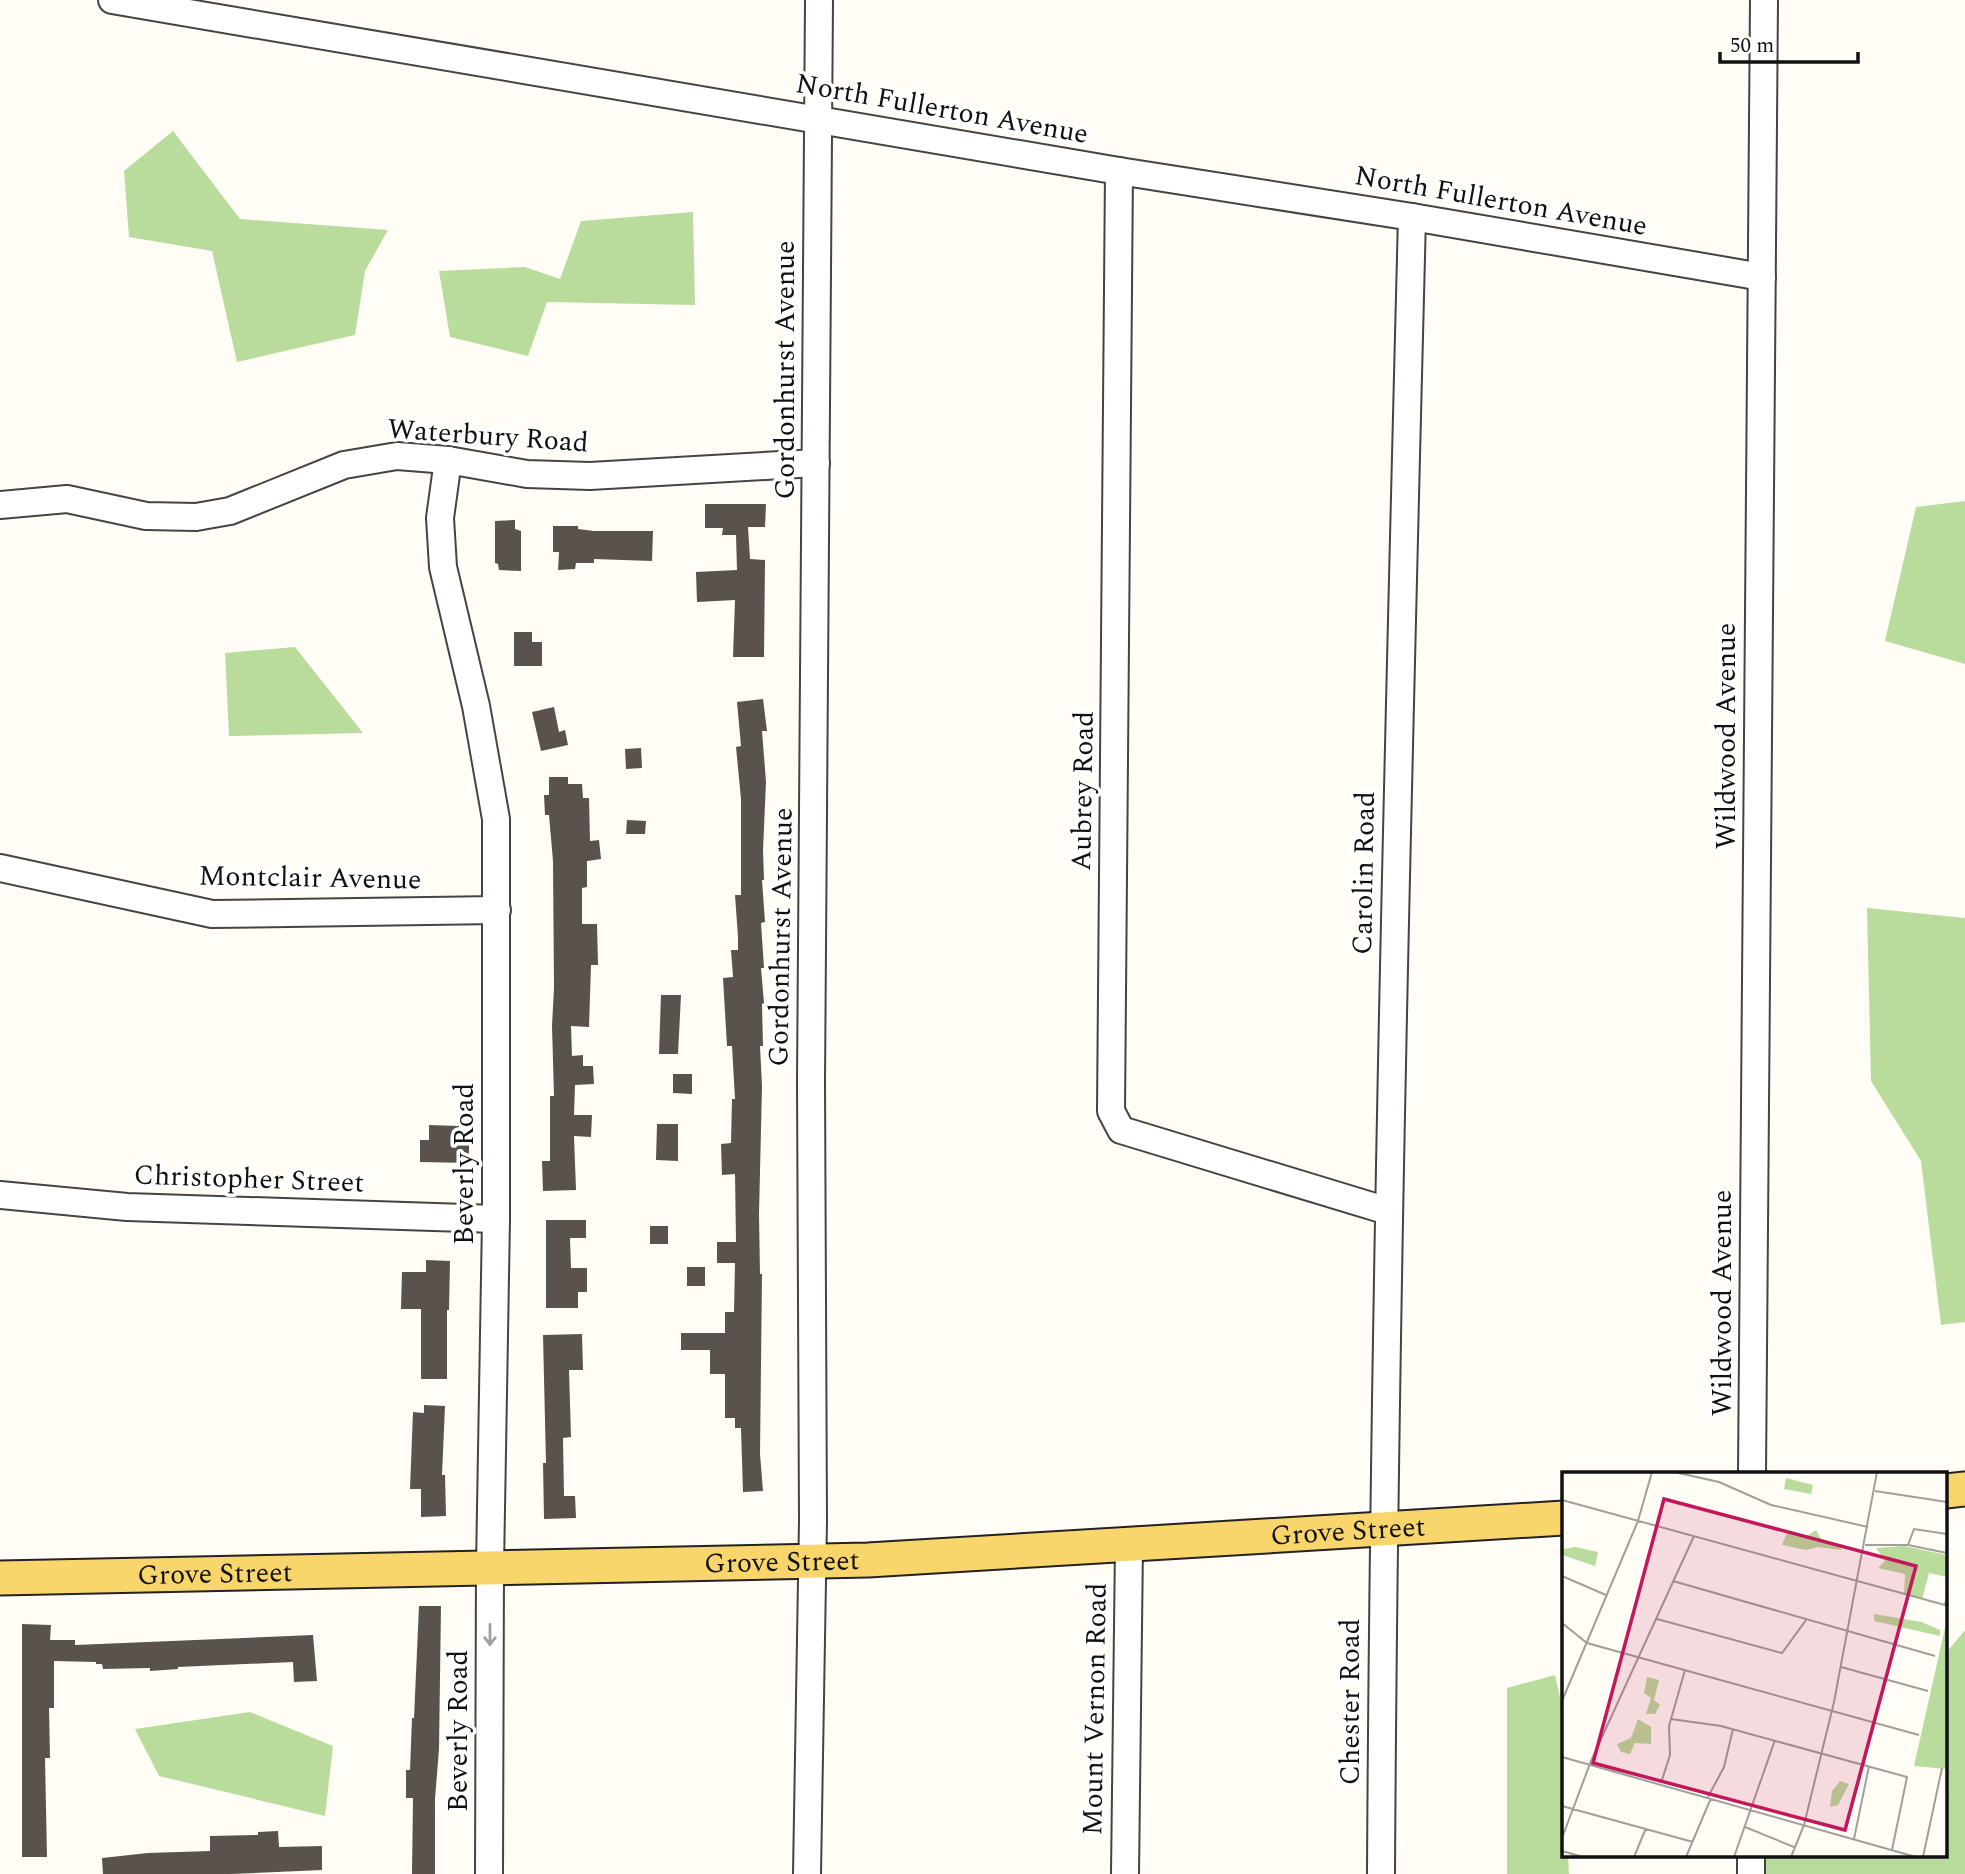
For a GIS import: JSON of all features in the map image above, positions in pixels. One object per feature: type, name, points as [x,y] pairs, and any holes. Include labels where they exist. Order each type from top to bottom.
[{"type":"main road","name":"Grove Street","points":[[0,1578],[868,1560],[1562,1518]]},
{"type":"street","name":"North Fullerton Avenue","points":[[112,0],[1119,172],[1412,217],[1762,277]]},
{"type":"street","name":"Gordonhurst Avenue","points":[[807,1874],[812,1561],[811,1082],[819,0]]},
{"type":"street","name":"Wildwood Avenue","points":[[1752,1472],[1764,0]]},
{"type":"street","name":"Aubrey Road","points":[[1119,172],[1111,1111],[1121,1129],[1388,1211]]},
{"type":"street","name":"Carolin Road","points":[[1382,1530],[1412,217]]},
{"type":"street","name":"Waterbury Road","points":[[0,505],[67,499],[146,516],[195,517],[230,511],[344,465],[397,456],[448,460],[527,474],[590,476],[816,463]]},
{"type":"street","name":"Beverly Road","points":[[448,460],[440,519],[443,567],[476,706],[496,819],[496,1219],[490,1567],[489,1874]]},
{"type":"street","name":"Montclair Avenue","points":[[0,868],[212,914],[497,910]]},
{"type":"street","name":"Christopher Street","points":[[0,1195],[127,1207],[496,1219]]},
{"type":"street","name":"Chester Road","points":[[1381,1874],[1382,1530]]},
{"type":"street","name":"Mount Vernon Road","points":[[1125,1874],[1129,1545]]},
{"type":"street","points":[[1751,1856],[1751,1874]]},
{"type":"green space","points":[[173,131],[240,219],[388,230],[365,271],[355,335],[237,362],[212,251],[129,237],[124,171]]},
{"type":"green space","points":[[693,212],[695,305],[547,302],[528,356],[450,337],[439,271],[525,267],[560,279],[581,221]]},
{"type":"green space","points":[[1965,501],[1965,664],[1885,641],[1916,507]]},
{"type":"green space","points":[[295,647],[363,733],[229,736],[225,653]]},
{"type":"green space","points":[[1867,908],[1965,918],[1965,1322],[1941,1325],[1921,1161],[1871,1081]]},
{"type":"green space","points":[[1965,1630],[1965,1874],[1752,1874],[1753,1856],[1948,1856],[1948,1651]]},
{"type":"green space","points":[[1555,1675],[1562,1705],[1562,1856],[1568,1856],[1569,1874],[1507,1874],[1507,1688]]},
{"type":"green space","points":[[250,1712],[333,1746],[325,1816],[159,1776],[135,1729]]},
{"type":"building","points":[[705,504],[766,504],[765,527],[748,527],[750,559],[765,560],[764,657],[733,657],[735,600],[697,602],[696,572],[737,570],[736,535],[722,535],[723,528],[705,528]]},
{"type":"building","points":[[515,520],[515,529],[521,531],[521,571],[499,570],[498,564],[495,563],[495,521]]},
{"type":"building","points":[[553,526],[578,526],[578,529],[594,531],[653,531],[652,561],[594,559],[594,563],[576,563],[575,569],[558,570],[559,552],[553,552]]},
{"type":"building","points":[[514,632],[532,632],[532,642],[542,642],[542,666],[514,666]]},
{"type":"building","points":[[763,699],[767,731],[762,731],[766,782],[762,880],[765,922],[761,923],[764,1003],[763,1046],[760,1046],[762,1086],[759,1214],[762,1274],[760,1454],[763,1491],[743,1492],[741,1428],[735,1428],[735,1418],[725,1418],[725,1374],[710,1374],[710,1350],[681,1350],[681,1333],[725,1333],[725,1312],[734,1312],[735,1263],[717,1263],[717,1242],[736,1242],[735,1174],[722,1175],[721,1144],[731,1143],[732,1099],[735,1099],[732,1046],[727,1046],[723,978],[733,977],[731,950],[738,950],[735,895],[741,895],[741,799],[736,747],[741,746],[737,702]]},
{"type":"building","points":[[554,707],[559,732],[565,730],[568,745],[541,751],[532,712]]},
{"type":"building","points":[[641,748],[642,768],[626,769],[625,749]]},
{"type":"building","points":[[549,777],[568,777],[568,784],[582,784],[583,798],[589,798],[590,841],[599,840],[601,859],[587,861],[587,887],[582,888],[582,924],[597,924],[598,965],[591,965],[589,1027],[571,1026],[572,1056],[583,1055],[583,1066],[593,1066],[594,1084],[575,1085],[574,1115],[592,1115],[591,1137],[574,1136],[576,1190],[543,1191],[542,1161],[550,1161],[550,1096],[554,1096],[553,861],[549,815],[545,815],[544,795],[549,795]]},
{"type":"building","points":[[627,820],[646,821],[645,834],[626,834]]},
{"type":"building","points":[[661,995],[681,995],[678,1054],[659,1054]]},
{"type":"building","points":[[673,1074],[692,1074],[692,1094],[673,1093]]},
{"type":"building","points":[[657,1124],[678,1124],[678,1161],[656,1160]]},
{"type":"building","points":[[429,1125],[459,1126],[459,1139],[469,1139],[469,1163],[420,1162],[420,1140],[429,1140]]},
{"type":"building","points":[[546,1220],[586,1220],[586,1238],[570,1238],[571,1268],[587,1268],[587,1292],[578,1292],[578,1308],[546,1308]]},
{"type":"building","points":[[650,1226],[668,1226],[668,1244],[650,1244]]},
{"type":"building","points":[[426,1260],[450,1261],[447,1379],[421,1379],[421,1309],[401,1309],[402,1272],[426,1272]]},
{"type":"building","points":[[687,1267],[705,1267],[705,1286],[687,1286]]},
{"type":"building","points":[[582,1334],[583,1370],[569,1370],[571,1437],[563,1438],[564,1496],[575,1496],[576,1518],[544,1519],[543,1463],[546,1463],[543,1335]]},
{"type":"building","points":[[424,1405],[445,1406],[442,1475],[445,1475],[446,1516],[421,1517],[421,1489],[410,1489],[413,1412],[424,1413]]},
{"type":"building","points":[[419,1606],[441,1606],[435,1874],[412,1874],[413,1798],[406,1798],[406,1770],[410,1770],[414,1718]]},
{"type":"building","points":[[22,1624],[51,1625],[50,1640],[75,1640],[75,1645],[313,1635],[317,1681],[294,1682],[293,1662],[178,1667],[150,1671],[150,1668],[103,1669],[102,1664],[96,1662],[54,1661],[54,1708],[49,1708],[50,1758],[45,1758],[47,1857],[22,1857]]},
{"type":"building","points":[[278,1831],[279,1847],[322,1846],[322,1870],[231,1874],[103,1874],[102,1858],[210,1851],[210,1836],[258,1835],[258,1832]]}]
